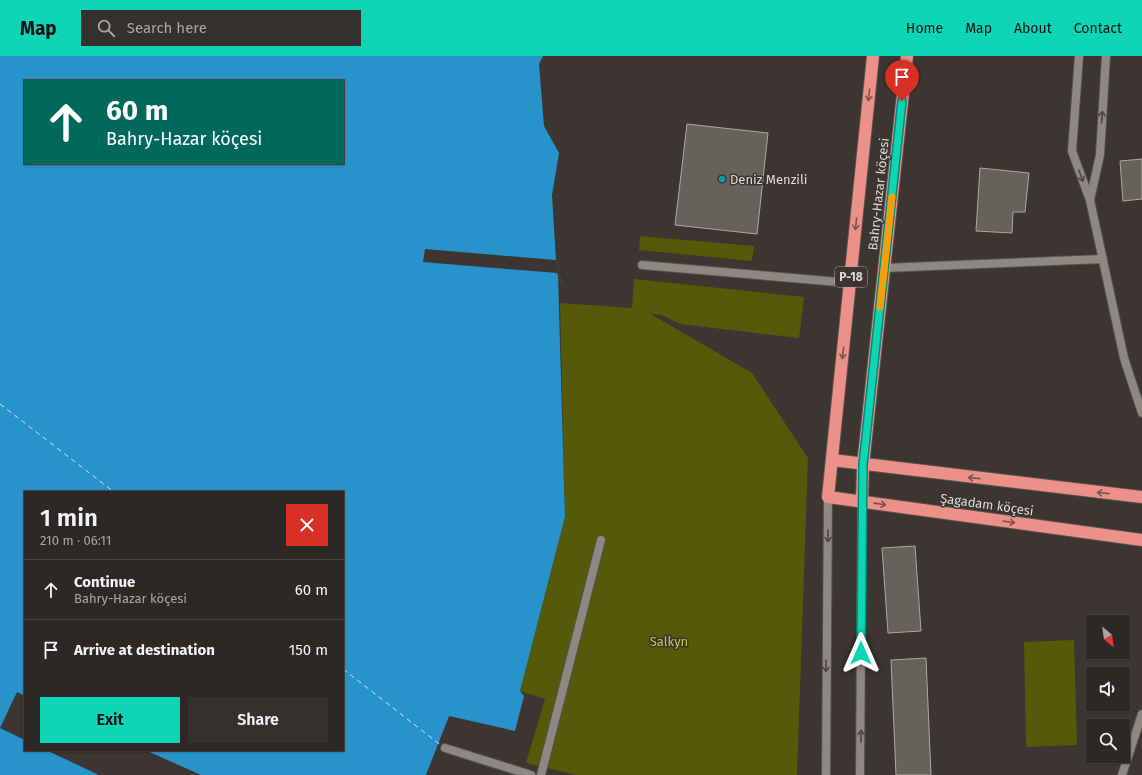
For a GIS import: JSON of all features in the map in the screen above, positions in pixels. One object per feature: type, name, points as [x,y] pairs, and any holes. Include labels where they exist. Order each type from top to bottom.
[{"type":"highway","name":"Bahry-Hazar köçesi","points":[[828,497],[873,56]]},
{"type":"highway","name":"Bahry-Hazar köçesi","points":[[862,501],[863,465],[907,56]]},
{"type":"highway","name":"Şagadam köçesi","points":[[832,460],[863,465],[1142,497]]},
{"type":"highway","name":"Şagadam köçesi","points":[[828,497],[1142,540]]},
{"type":"street","points":[[1079,56],[1072,152],[1090,200],[1124,358],[1142,413]]},
{"type":"street","points":[[1090,200],[1100,156],[1106,56]]},
{"type":"street","points":[[884,268],[1103,259]]},
{"type":"street","points":[[642,265],[850,283]]},
{"type":"street","points":[[826,775],[828,497]]},
{"type":"street","points":[[860,775],[862,501]]},
{"type":"street","points":[[541,775],[601,540]]},
{"type":"street","points":[[1122,775],[1142,714]]},
{"type":"street","points":[[445,748],[531,775]]},
{"type":"green space","points":[[640,236],[754,246],[752,261],[639,250]]},
{"type":"green space","name":"Salkyn","points":[[634,279],[804,297],[799,338],[680,324],[664,316],[649,313],[752,373],[808,458],[797,775],[576,775],[526,763],[545,699],[520,691],[565,517],[560,303],[632,308]]},
{"type":"green space","points":[[1074,640],[1077,745],[1026,747],[1024,642]]},
{"type":"water","points":[[0,56],[543,56],[539,64],[544,126],[559,153],[552,195],[556,260],[562,285],[558,275],[565,517],[520,691],[524,696],[515,731],[449,716],[426,775],[0,775]]},
{"type":"pier","points":[[425,249],[556,260],[562,285],[557,273],[423,262]]},
{"type":"pier","points":[[17,692],[24,696],[24,740],[0,728]]},
{"type":"pier","points":[[48,751],[147,751],[201,775],[99,775]]},
{"type":"building","name":"Deniz Menzili","points":[[687,124],[768,133],[757,234],[675,225]]},
{"type":"building","points":[[1142,159],[1142,199],[1123,201],[1120,161]]},
{"type":"building","points":[[980,168],[1029,173],[1025,212],[1013,212],[1012,233],[976,231]]},
{"type":"building","points":[[915,546],[921,631],[888,633],[882,548]]},
{"type":"building","points":[[926,658],[931,775],[896,775],[891,660]]},
{"type":"ferry route","points":[[0,404],[113,491]]},
{"type":"ferry route","points":[[344,670],[442,746]]},
{"type":"slow traffic","points":[[880,307],[892,197]]},
{"type":"place","name":"Deniz Menzili","points":[[722,179]]},
{"type":"route","points":[[861,653],[863,465],[902,101]]}]
